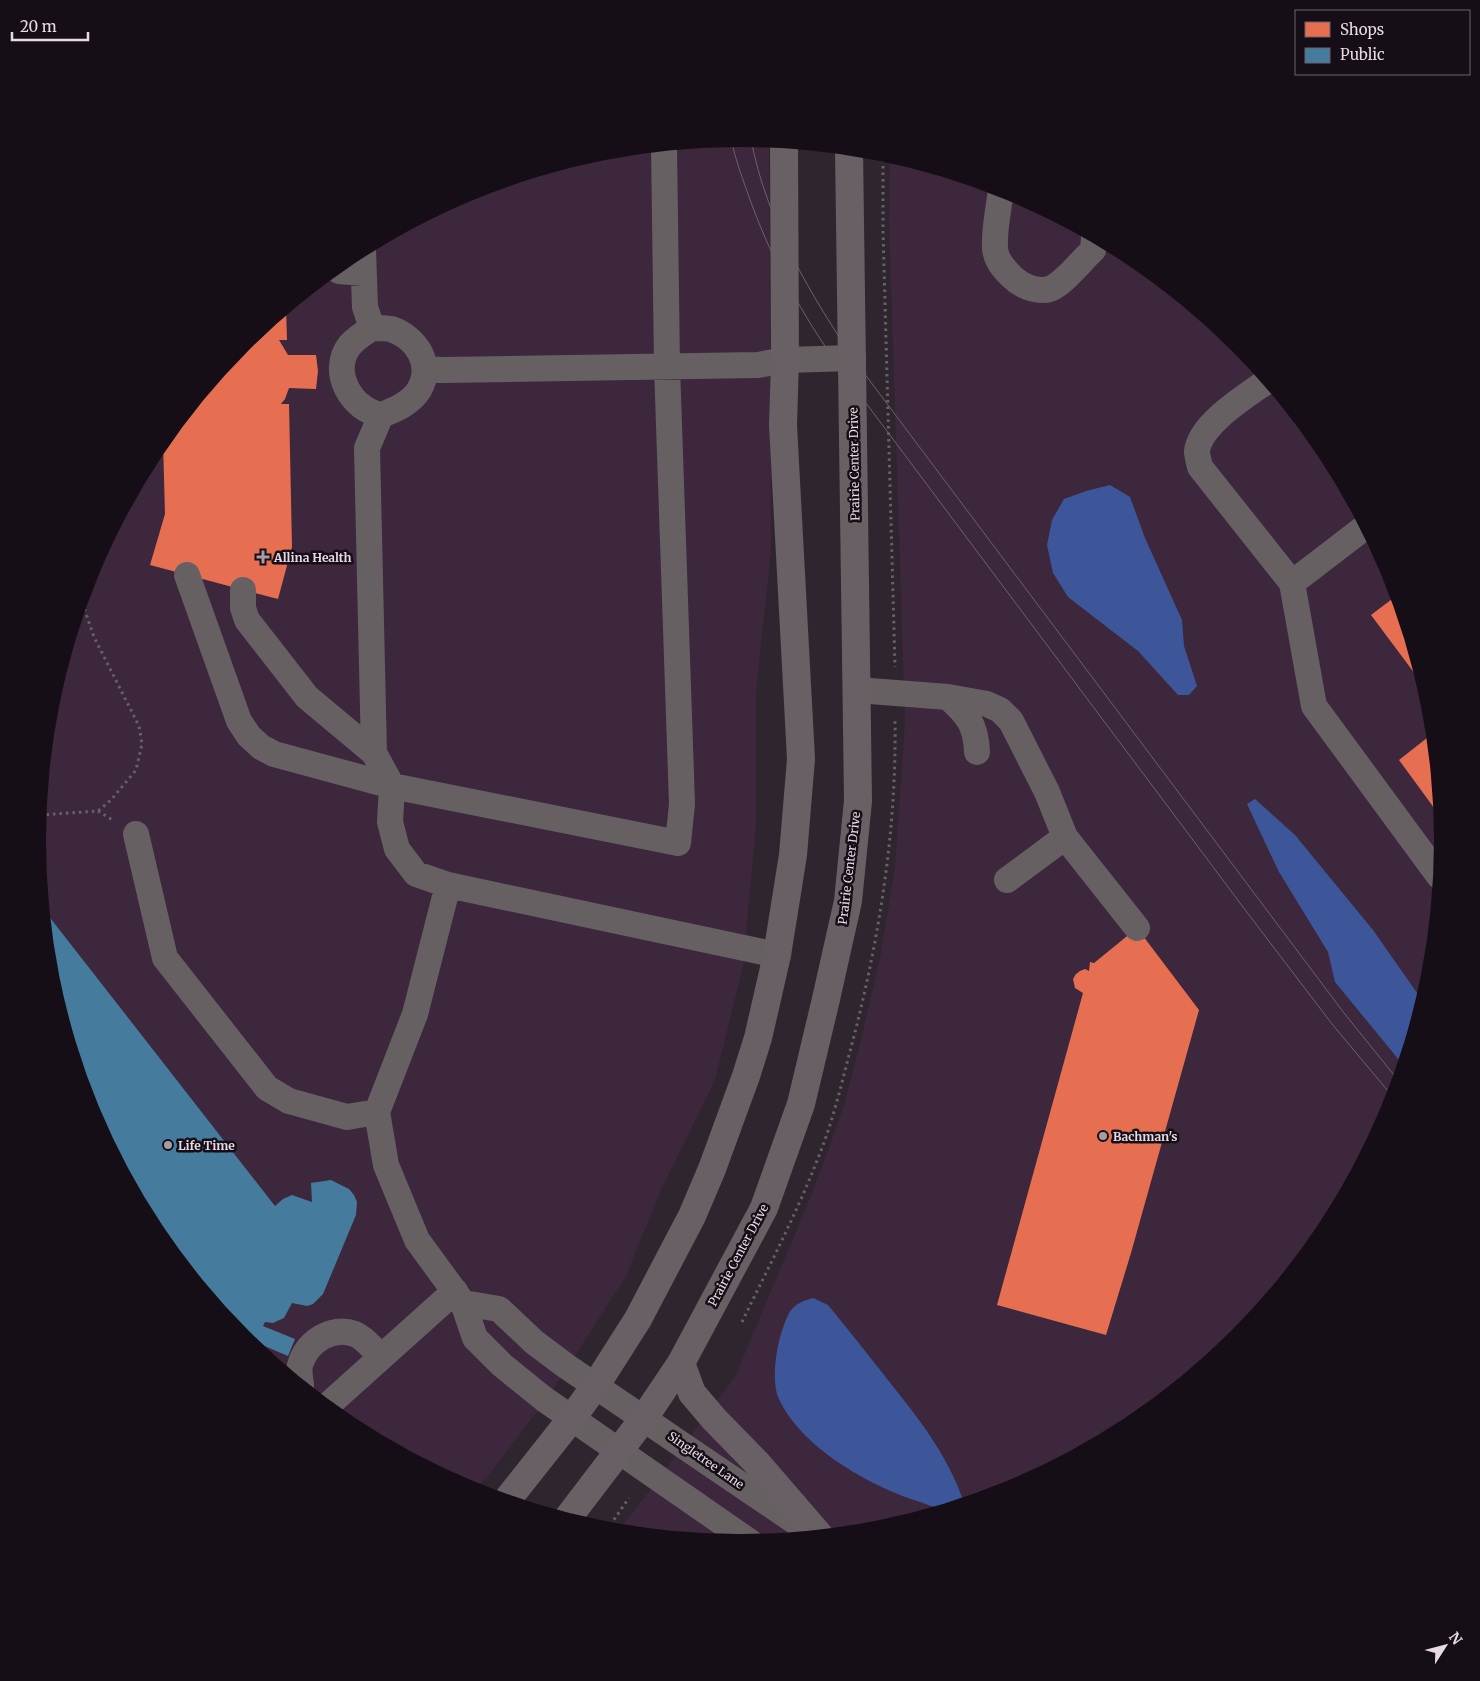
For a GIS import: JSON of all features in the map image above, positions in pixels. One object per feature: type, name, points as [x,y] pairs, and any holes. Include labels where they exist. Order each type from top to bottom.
[{"type":"main road","points":[[511,1495],[596,1385],[638,1319],[692,1216],[712,1169],[746,1076],[758,1038],[777,955],[793,855],[801,759],[783,425],[785,360],[784,148]]},
{"type":"main road","name":"Prairie Center Drive","points":[[571,1513],[644,1418],[681,1363],[764,1208],[801,1104],[848,901],[858,801],[850,156]]},
{"type":"main road","points":[[681,1363],[692,1393],[714,1419],[756,1462],[813,1530]]},
{"type":"street","points":[[187,575],[233,708],[249,736],[274,754],[392,786],[678,843],[682,804],[668,366],[664,151]]},
{"type":"street","points":[[1000,198],[995,247],[997,258],[1003,268],[1017,283],[1031,289],[1045,290],[1056,286],[1092,250],[1093,244]]},
{"type":"street","points":[[363,261],[365,307],[372,328]]},
{"type":"street","points":[[372,328],[389,328],[414,342],[421,354],[425,369],[423,382],[410,400],[396,410],[381,415],[370,413],[350,395],[344,382],[342,370],[349,346],[358,337],[372,328]]},
{"type":"street","points":[[425,369],[758,365],[785,360],[853,358]]},
{"type":"street","points":[[1263,384],[1209,426],[1200,438],[1197,452],[1200,467],[1292,583],[1314,706],[1433,868]]},
{"type":"street","points":[[374,753],[367,448],[381,415]]},
{"type":"street","points":[[1292,583],[1361,531]]},
{"type":"street","points":[[243,590],[243,608],[247,620],[307,697],[374,753],[392,786],[390,822],[396,849],[416,874],[448,885],[777,955]]},
{"type":"street","points":[[857,690],[948,696],[987,704],[1000,710],[1011,722],[1047,792],[1065,837],[1137,928]]},
{"type":"street","points":[[948,696],[966,715],[973,726],[977,737],[977,752]]},
{"type":"street","points":[[136,834],[165,958],[268,1088],[290,1101],[347,1117],[377,1112]]},
{"type":"street","points":[[1008,880],[1065,837]]},
{"type":"street","points":[[448,885],[415,1014],[377,1112],[386,1165],[417,1240],[459,1297],[475,1338],[502,1365],[544,1399],[738,1534]]},
{"type":"street","points":[[332,1401],[381,1357],[459,1297]]},
{"type":"street","name":"Singletree Lane","points":[[459,1297],[499,1309],[534,1342],[566,1366],[810,1530]]},
{"type":"street","points":[[299,1376],[301,1362],[307,1351],[318,1339],[328,1334],[340,1332],[363,1338],[381,1357]]},
{"type":"path","points":[[47,815],[98,811],[111,800],[136,770],[142,744],[138,726],[94,637],[85,612]]},
{"type":"path","points":[[613,1522],[629,1498]]},
{"type":"shaded area","points":[[695,148],[769,148],[771,551],[756,690],[756,825],[743,966],[715,1080],[660,1192],[626,1276],[549,1396],[488,1476],[480,1483],[433,1463],[393,1441],[318,1391],[249,1331],[218,1298],[163,1226],[139,1187],[99,1106],[83,1063],[70,1020],[52,931],[46,841],[52,750],[60,705],[70,661],[99,575],[139,494],[163,455],[218,383],[249,350],[318,290],[393,240],[433,218],[517,184],[560,170],[605,160]]},
{"type":"shaded area","points":[[890,163],[920,170],[963,184],[1047,218],[1125,264],[1162,290],[1197,319],[1231,350],[1262,383],[1317,455],[1341,494],[1381,575],[1410,661],[1420,705],[1428,750],[1434,841],[1428,931],[1420,976],[1410,1020],[1381,1106],[1341,1187],[1317,1226],[1262,1298],[1231,1331],[1162,1391],[1125,1417],[1047,1463],[1005,1481],[920,1511],[875,1521],[785,1533],[740,1534],[695,1533],[624,1524],[735,1377],[813,1191],[843,1109],[880,958],[895,869],[905,721],[889,220]]},
{"type":"water","points":[[1110,485],[1130,497],[1145,538],[1182,620],[1184,646],[1197,686],[1189,695],[1178,695],[1138,651],[1068,597],[1053,573],[1047,545],[1052,520],[1064,499]]},
{"type":"water","points":[[1255,799],[1295,835],[1373,930],[1416,992],[1398,1059],[1335,982],[1328,952],[1279,872],[1247,804]]},
{"type":"water","points":[[813,1298],[828,1305],[862,1347],[935,1443],[962,1497],[934,1506],[878,1485],[838,1462],[819,1448],[789,1417],[777,1392],[775,1365],[780,1338],[789,1313],[795,1306]]},
{"type":"building: Shops","points":[[286,316],[287,340],[279,340],[288,355],[316,355],[318,371],[316,389],[289,388],[281,404],[289,404],[292,547],[278,599],[150,565],[165,514],[163,454],[218,383],[249,350]]},
{"type":"building: Shops","points":[[1390,600],[1412,670],[1371,615]]},
{"type":"building: Shops","points":[[1426,739],[1432,806],[1399,760]]},
{"type":"building: Shops","name":"Bachman's","points":[[1137,928],[1199,1010],[1106,1335],[997,1305],[1083,993],[1075,988],[1073,979],[1080,971],[1085,969],[1089,971],[1090,962],[1094,963]]},
{"type":"building: Public","name":"Life Time","points":[[51,919],[275,1206],[283,1199],[292,1195],[312,1202],[311,1183],[331,1180],[349,1189],[354,1195],[357,1202],[356,1215],[323,1294],[313,1304],[307,1306],[292,1303],[284,1318],[273,1323],[265,1322],[263,1326],[295,1339],[288,1356],[266,1347],[218,1298],[163,1226],[139,1187],[99,1106],[83,1063],[70,1020],[60,976]]},
{"type":"tram line","points":[[733,147],[746,189],[770,249],[801,308],[839,367],[1246,911],[1332,1024],[1387,1090]]},
{"type":"tram line","points":[[753,147],[768,199],[779,229],[793,258],[824,313],[858,365],[1344,1013],[1393,1074]]},
{"type":"place","name":"Allina Health","points":[[263,557]]},
{"type":"place","name":"Bachman's","points":[[1103,1136]]},
{"type":"place","name":"Life Time","points":[[168,1145]]}]
